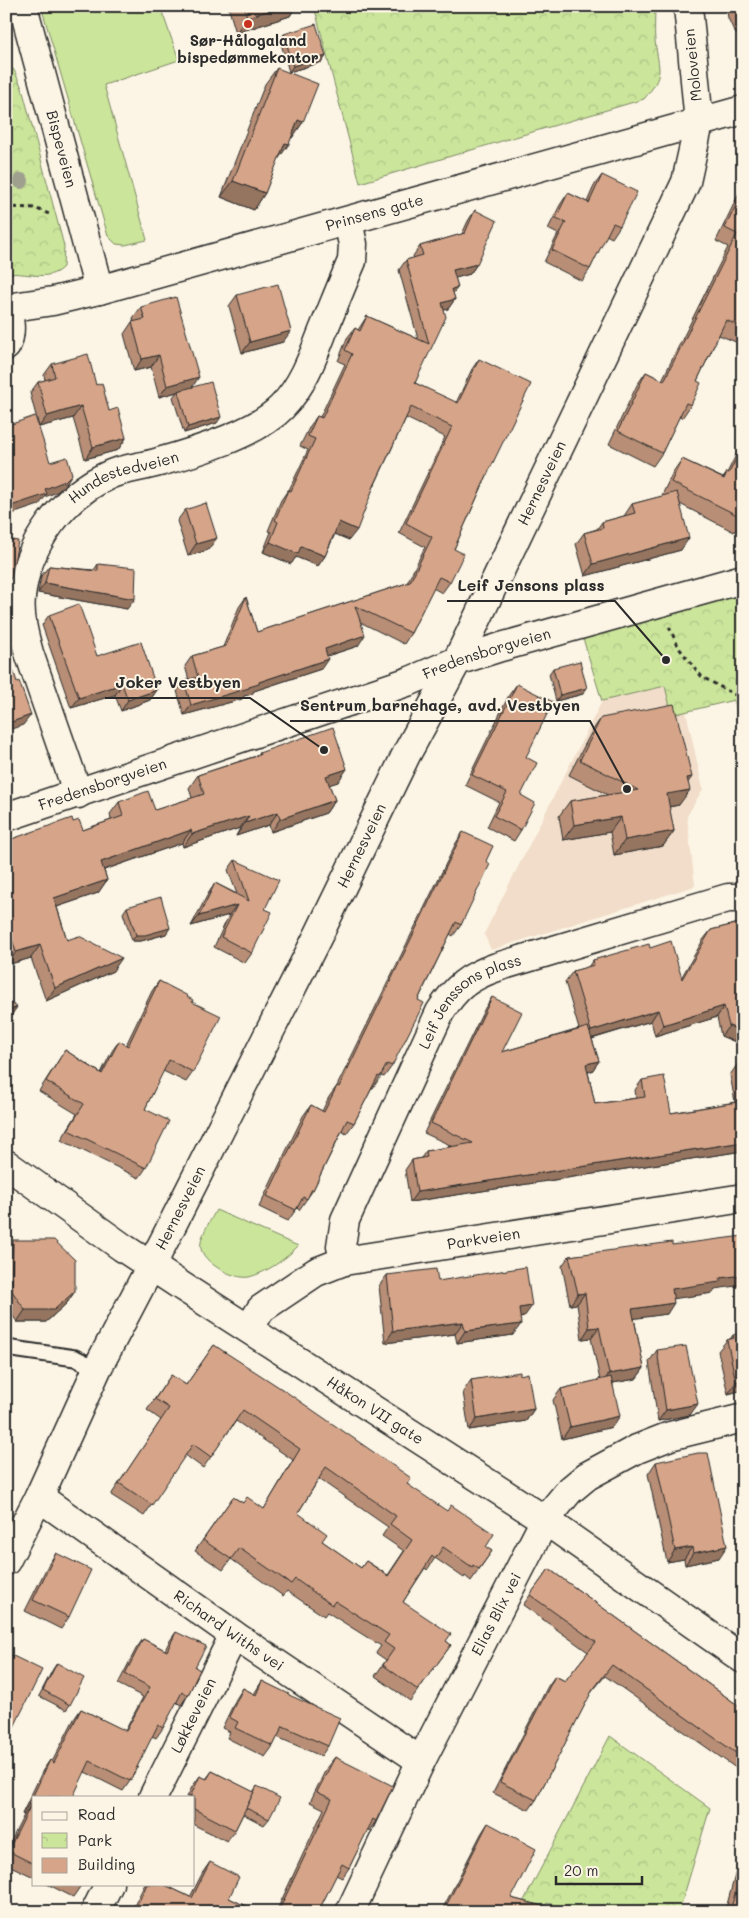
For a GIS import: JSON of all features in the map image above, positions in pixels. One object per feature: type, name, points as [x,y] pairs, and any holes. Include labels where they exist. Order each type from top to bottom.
[{"type":"street","name":"Bispeveien","points":[[23,6],[99,290]]},
{"type":"street","name":"Moloveien","points":[[688,6],[699,123]]},
{"type":"street","name":"Prinsens gate","points":[[7,308],[53,301],[99,290],[348,222],[743,110]]},
{"type":"street","name":"Hernesveien","points":[[6,1561],[39,1497],[97,1369],[152,1265],[408,753],[457,661],[686,182],[699,123]]},
{"type":"street","name":"Hundestedveien","points":[[78,794],[29,653],[24,632],[21,599],[24,575],[36,544],[56,517],[81,491],[111,474],[212,445],[260,424],[282,407],[298,386],[311,361],[352,260],[353,244],[348,222]]},
{"type":"street","points":[[6,346],[11,330],[7,308]]},
{"type":"street","name":"Fredensborgveien","points":[[6,817],[410,681],[457,661],[743,579]]},
{"type":"street","name":"Leif Jenssons plass","points":[[344,1261],[340,1246],[345,1220],[440,1012],[452,994],[465,981],[497,967],[691,909],[728,898],[743,898]]},
{"type":"street","name":"Håkon VII gate","points":[[6,1164],[122,1247],[545,1520],[743,1659]]},
{"type":"street","name":"Parkveien","points":[[248,1328],[261,1309],[316,1272],[344,1261],[743,1198]]},
{"type":"street","name":"Elias Blix vei","points":[[350,1912],[421,1761],[545,1520],[569,1492],[587,1476],[637,1449],[670,1436],[743,1418]]},
{"type":"street","name":"Richard Withs vei","points":[[39,1497],[234,1635],[421,1761]]},
{"type":"street","name":"Løkkeveien","points":[[154,1796],[234,1635]]},
{"type":"street","points":[[95,1912],[108,1886]]},
{"type":"lane","points":[[6,1348],[75,1358],[97,1369]]},
{"type":"path","points":[[6,206],[34,208],[56,217]]},
{"type":"path","points":[[667,622],[678,648],[702,677],[743,700]]},
{"type":"shaded area","points":[[665,686],[672,714],[686,711],[703,789],[687,816],[695,886],[491,950],[484,934],[602,701]]},
{"type":"green space","points":[[41,6],[160,6],[179,60],[104,85],[147,240],[125,245],[116,244],[108,236]]},
{"type":"green space","points":[[314,6],[655,6],[658,78],[644,99],[360,183]]},
{"type":"green space","points":[[6,62],[14,70],[22,88],[64,246],[63,267],[57,272],[50,274],[6,274]]},
{"type":"green space","points":[[743,592],[743,734],[734,700],[672,715],[665,686],[602,701],[582,635]]},
{"type":"green space","points":[[216,1210],[298,1246],[275,1265],[255,1275],[242,1277],[225,1272],[210,1262],[201,1249],[203,1234]]},
{"type":"green space","points":[[610,1736],[710,1808],[679,1912],[578,1912],[547,1903],[542,1912],[518,1912]]},
{"type":"building","points":[[244,6],[283,6],[247,17]]},
{"type":"building","points":[[316,24],[326,56],[293,66],[284,34]]},
{"type":"building","points":[[277,68],[318,84],[303,122],[298,120],[289,144],[285,143],[265,193],[233,181]]},
{"type":"building","points":[[602,175],[637,192],[620,226],[613,223],[590,269],[552,250],[566,222],[556,218],[568,193],[589,203]]},
{"type":"building","points":[[743,191],[743,328],[726,320],[697,381],[701,383],[691,405],[686,403],[662,453],[618,431],[646,372],[664,381],[737,234],[725,228]]},
{"type":"building","points":[[475,210],[497,221],[477,264],[453,270],[458,287],[452,289],[455,299],[442,303],[446,317],[415,383],[458,403],[479,359],[531,384],[454,549],[464,554],[450,582],[439,577],[411,633],[355,606],[365,635],[325,649],[328,659],[259,682],[259,684],[249,688],[191,705],[184,681],[198,677],[192,656],[226,646],[246,597],[257,632],[410,582],[432,537],[406,523],[452,427],[411,407],[374,486],[357,530],[339,522],[325,556],[301,546],[298,554],[270,542],[278,522],[275,520],[288,490],[291,491],[315,439],[308,436],[317,416],[322,418],[352,354],[345,350],[355,328],[360,331],[367,316],[429,344],[406,260],[423,255],[420,246],[465,233]]},
{"type":"building","points":[[278,284],[291,331],[250,342],[237,295]]},
{"type":"building","points":[[176,297],[199,377],[167,386],[159,355],[142,359],[132,322],[145,319],[141,307]]},
{"type":"building","points":[[88,354],[96,385],[102,383],[109,411],[118,408],[126,438],[93,447],[81,406],[47,416],[38,382],[55,377],[52,364]]},
{"type":"building","points":[[211,382],[221,417],[188,427],[178,391]]},
{"type":"building","points":[[35,416],[50,462],[67,457],[72,474],[65,481],[45,489],[47,494],[8,507],[6,501],[6,426]]},
{"type":"building","points":[[743,446],[743,518],[671,482],[682,459],[724,479]]},
{"type":"building","points":[[677,492],[689,538],[593,564],[584,533],[603,528],[602,522],[635,513],[632,504]]},
{"type":"building","points":[[206,503],[217,538],[196,544],[185,510]]},
{"type":"building","points":[[6,539],[18,541],[11,578],[6,577]]},
{"type":"building","points":[[98,564],[136,568],[135,599],[45,583],[49,566],[98,571]]},
{"type":"building","points":[[79,604],[97,656],[141,642],[157,690],[128,700],[122,684],[79,698],[49,615]]},
{"type":"building","points":[[6,649],[31,715],[6,724]]},
{"type":"building","points":[[580,661],[587,688],[560,695],[553,668]]},
{"type":"building","points":[[517,684],[553,702],[526,757],[537,763],[521,795],[535,803],[521,830],[494,816],[507,792],[472,775]]},
{"type":"building","points":[[674,704],[692,777],[687,778],[690,790],[667,794],[674,831],[625,840],[621,817],[574,825],[570,801],[638,790],[580,760],[601,718]]},
{"type":"building","points":[[333,727],[347,769],[326,776],[335,800],[280,819],[278,812],[245,823],[249,816],[192,834],[191,830],[101,862],[107,880],[54,898],[67,940],[79,936],[122,958],[55,988],[40,945],[16,952],[6,920],[6,841],[72,818],[73,822],[79,820],[83,830],[123,816],[119,802],[148,791],[155,810],[204,794],[198,775],[260,755],[259,753]]},
{"type":"building","points":[[463,832],[493,846],[486,861],[490,864],[461,925],[456,922],[424,987],[418,1000],[424,1003],[392,1066],[387,1064],[380,1077],[378,1076],[354,1123],[347,1120],[307,1199],[303,1197],[296,1210],[267,1196],[311,1105],[324,1112],[337,1086],[339,1087]]},
{"type":"building","points":[[235,860],[279,880],[265,909],[272,912],[252,953],[221,937],[237,905],[199,916],[215,883],[249,901]]},
{"type":"building","points":[[161,897],[170,928],[145,935],[136,935],[127,907]]},
{"type":"building","points":[[743,922],[743,1031],[729,1026],[724,1006],[663,1025],[658,1010],[591,1031],[573,971],[594,965],[593,960],[649,944],[650,948],[671,941],[682,979],[711,930]]},
{"type":"building","points":[[159,981],[188,996],[193,1000],[192,1002],[221,1016],[193,1072],[169,1060],[145,1109],[169,1121],[146,1168],[68,1130],[84,1104],[46,1081],[65,1050],[102,1074],[119,1041],[128,1046]]},
{"type":"building","points":[[492,997],[522,1012],[502,1052],[588,1027],[599,1061],[586,1064],[595,1104],[645,1097],[642,1080],[664,1076],[671,1113],[743,1101],[743,1142],[417,1192],[412,1160],[427,1157],[426,1151],[473,1143],[431,1123]]},
{"type":"building","points":[[6,1000],[17,1007],[6,1012]]},
{"type":"building","points":[[743,1064],[743,1093],[737,1065]]},
{"type":"building","points":[[743,1236],[743,1275],[720,1278],[720,1282],[672,1289],[674,1303],[632,1309],[644,1368],[609,1374],[599,1327],[589,1328],[585,1293],[578,1294],[569,1256],[672,1242],[672,1245]]},
{"type":"building","points":[[13,1240],[54,1240],[75,1260],[75,1291],[54,1310],[25,1310],[12,1291]]},
{"type":"building","points":[[526,1267],[532,1306],[519,1308],[521,1324],[465,1331],[463,1322],[393,1331],[387,1275],[436,1269],[438,1281]]},
{"type":"building","points":[[743,1332],[743,1380],[736,1382],[727,1340],[734,1338],[733,1335]]},
{"type":"building","points":[[214,1345],[285,1391],[411,1478],[407,1484],[447,1511],[451,1505],[494,1534],[486,1547],[492,1551],[479,1569],[473,1565],[472,1567],[443,1547],[435,1559],[432,1556],[403,1602],[451,1634],[446,1641],[451,1645],[418,1690],[383,1665],[394,1649],[384,1642],[389,1635],[335,1601],[332,1605],[295,1579],[291,1584],[239,1548],[231,1559],[203,1540],[233,1497],[243,1503],[247,1497],[264,1509],[300,1449],[243,1410],[211,1457],[193,1444],[152,1505],[119,1483],[169,1408],[155,1399],[171,1375],[186,1385]],"holes":[[[326,1467],[396,1516],[390,1524],[412,1540],[388,1576],[366,1561],[361,1568],[322,1541],[327,1534],[298,1513]]]},
{"type":"building","points":[[686,1346],[698,1404],[666,1410],[657,1350]]},
{"type":"building","points":[[520,1372],[520,1375],[528,1373],[534,1409],[477,1419],[471,1380]]},
{"type":"building","points":[[611,1377],[620,1416],[570,1427],[561,1389]]},
{"type":"building","points":[[698,1453],[708,1453],[727,1546],[693,1553],[692,1547],[675,1550],[656,1462]]},
{"type":"building","points":[[56,1553],[91,1570],[69,1617],[33,1600]]},
{"type":"building","points":[[549,1569],[743,1709],[743,1758],[612,1665],[592,1691],[536,1800],[500,1782],[555,1676],[565,1681],[596,1642],[530,1595]]},
{"type":"building","points":[[176,1632],[206,1646],[195,1667],[200,1670],[188,1695],[182,1692],[163,1728],[158,1725],[130,1781],[90,1761],[73,1796],[33,1796],[50,1760],[54,1763],[81,1709],[126,1731],[150,1687],[125,1674],[143,1639],[167,1651]]},
{"type":"building","points":[[7,1653],[42,1670],[13,1729],[6,1726]]},
{"type":"building","points":[[57,1663],[84,1678],[70,1705],[43,1690]]},
{"type":"building","points":[[262,1681],[340,1718],[328,1746],[283,1726],[273,1746],[235,1728],[238,1722],[229,1717],[243,1688],[256,1695]]},
{"type":"building","points":[[335,1757],[393,1786],[376,1821],[373,1819],[349,1868],[342,1864],[318,1912],[278,1912],[332,1799],[317,1792]]},
{"type":"building","points":[[212,1771],[254,1792],[235,1830],[195,1810],[195,1796],[190,1796],[200,1776],[207,1779]]},
{"type":"building","points":[[257,1786],[280,1798],[269,1819],[246,1808]]},
{"type":"building","points":[[32,1798],[32,1863],[8,1851],[31,1805],[29,1804]]},
{"type":"building","points":[[488,1823],[536,1849],[511,1898],[565,1912],[443,1912]]},
{"type":"building","points":[[210,1862],[239,1877],[229,1898],[258,1912],[134,1912],[146,1886],[167,1886],[192,1898]]},
{"type":"building","points":[[743,1863],[743,1912],[730,1912]]},
{"type":"place","name":"Sør-Hålogaland bispedømmekontor","points":[[248,24]]},
{"type":"place","name":"Leif Jensons plass","points":[[666,660]]},
{"type":"place","name":"Joker Vestbyen","points":[[324,750]]},
{"type":"place","name":"Sentrum barnehage, avd. Vestbyen","points":[[627,789]]}]
